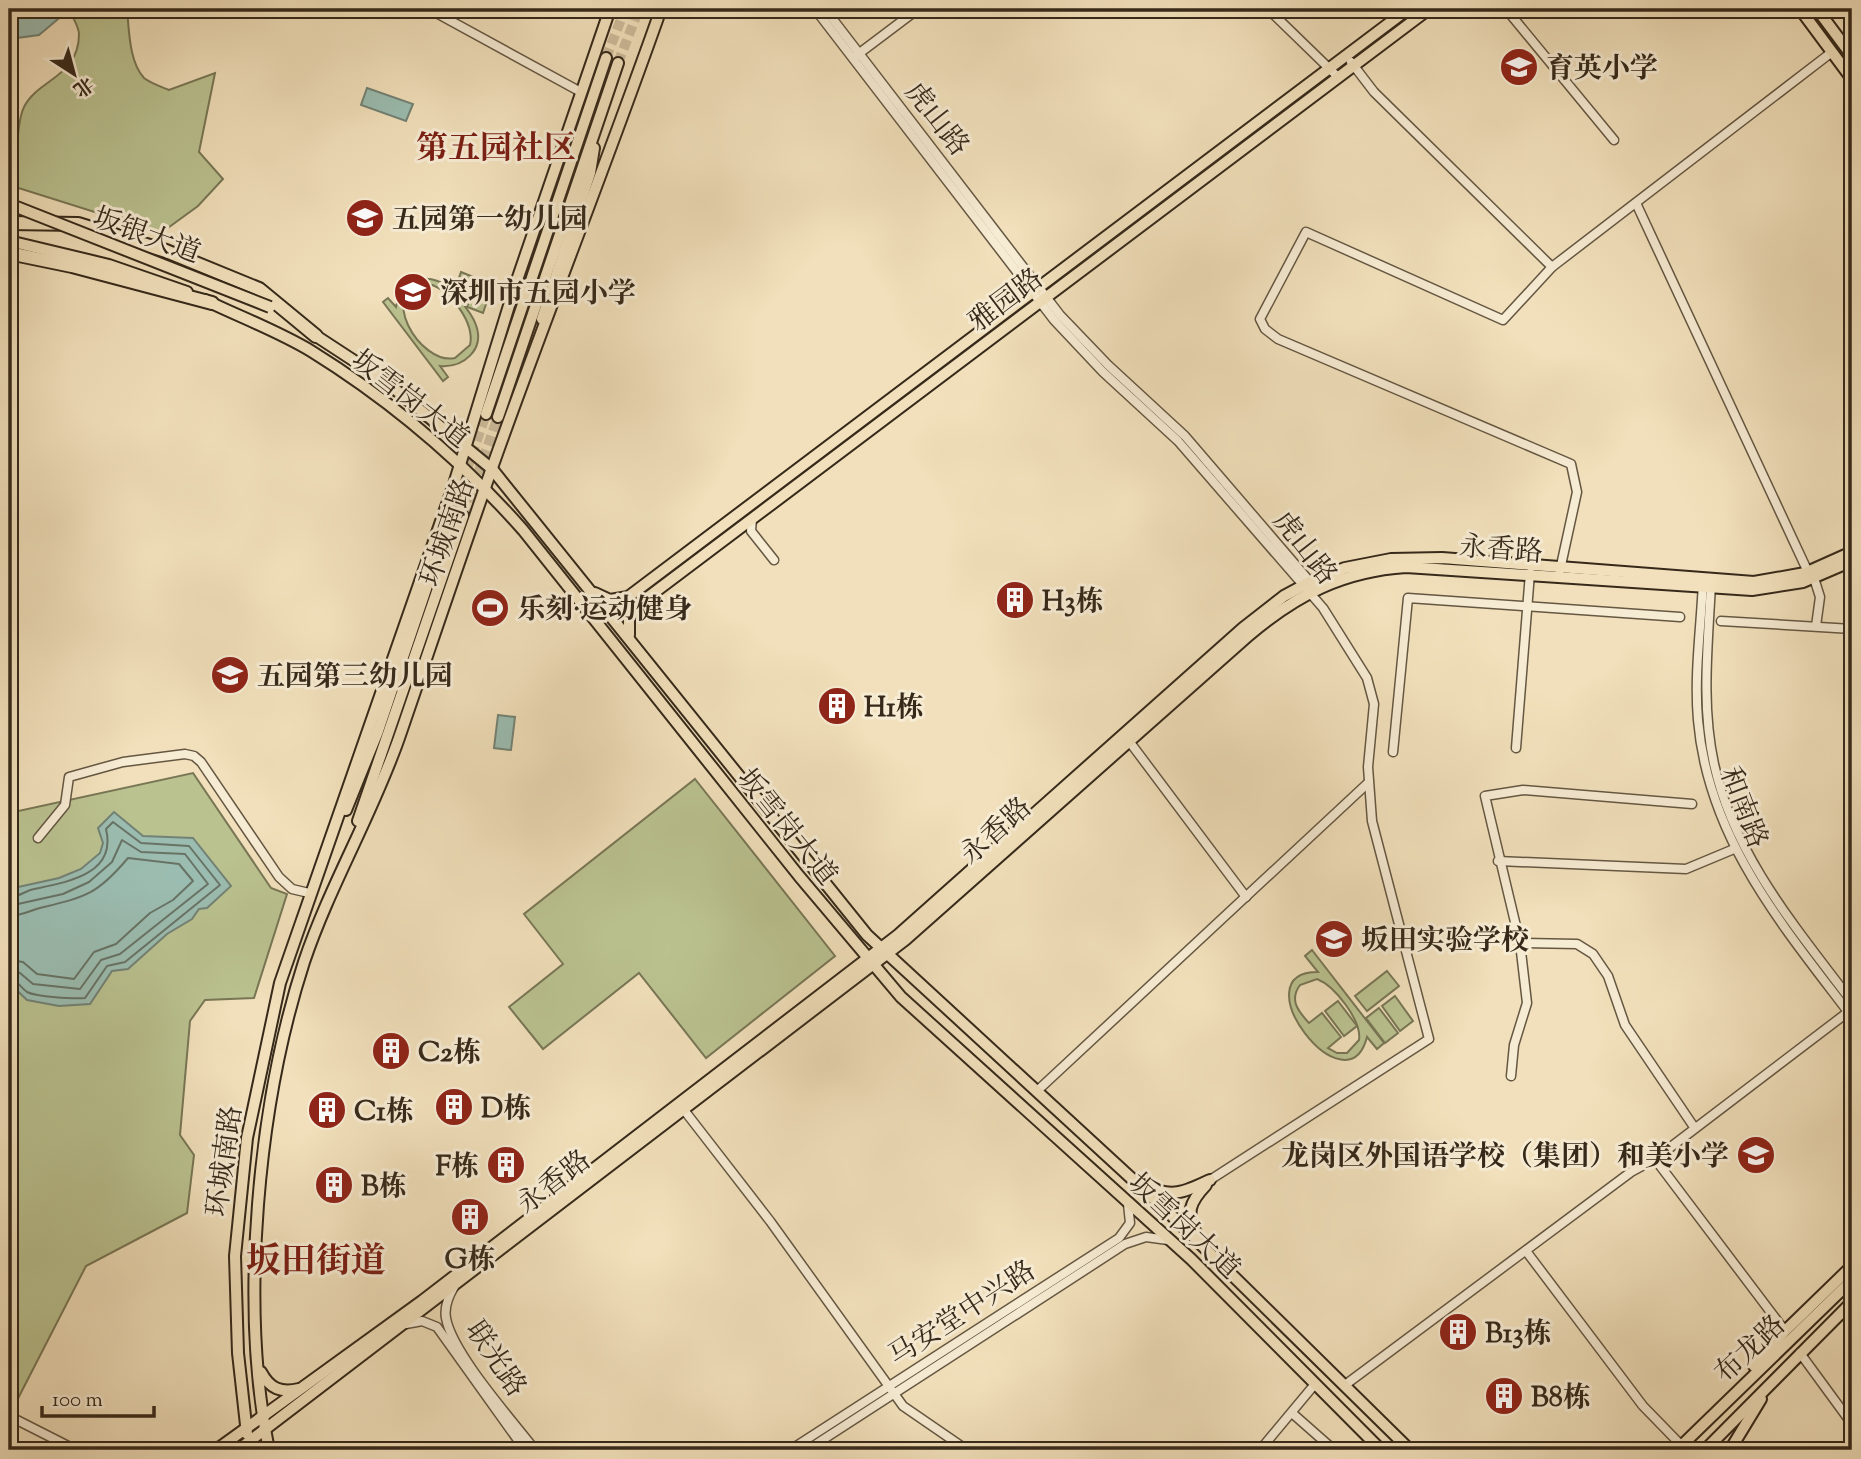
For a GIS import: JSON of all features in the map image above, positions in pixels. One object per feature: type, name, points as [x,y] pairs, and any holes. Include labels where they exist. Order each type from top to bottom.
[{"type":"highway","points":[[12,222],[59,222],[100,228],[166,251],[260,289],[316,336]]},
{"type":"highway","points":[[9,253],[72,266],[212,303]]},
{"type":"main road","name":"环城南路","points":[[249,1446],[236,1311],[234,1256],[239,1198],[266,1041],[280,983],[309,893],[466,447],[579,91],[610,9]]},
{"type":"main road","name":"环城南路","points":[[324,910],[394,752],[485,487],[661,9]]},
{"type":"main road","name":"雅园路","points":[[593,592],[610,600],[628,597],[1408,9]]},
{"type":"main road","name":"雅园路","points":[[629,638],[627,624],[639,604],[1429,9]]},
{"type":"main road","points":[[1800,9],[1852,79]]},
{"type":"main road","points":[[1817,9],[1848,43],[1852,56]]},
{"type":"main road","points":[[606,58],[576,145],[492,416],[618,63]]},
{"type":"main road","points":[[532,360],[546,301],[590,173],[600,114]]},
{"type":"main road","points":[[515,286],[576,145]]},
{"type":"main road","name":"坂银大道","points":[[9,204],[270,307]]},
{"type":"main road","name":"坂银大道","points":[[9,241],[139,274]]},
{"type":"main road","name":"坂雪岗大道","points":[[139,274],[212,303],[310,351],[402,416],[485,487],[531,540],[901,997],[1171,1241],[1380,1450]]},
{"type":"main road","name":"坂雪岗大道","points":[[270,307],[385,381],[492,469],[867,935],[1203,1246],[1410,1450]]},
{"type":"main road","name":"环城南路","points":[[269,1450],[259,1368],[256,1256],[270,1119],[290,1010],[458,514],[378,731],[309,893]]},
{"type":"main road","name":"永香路","points":[[1811,575],[1852,552]]},
{"type":"main road","name":"永香路","points":[[886,950],[1243,628],[1310,587],[1360,564],[1406,558],[1771,589],[1852,561]]},
{"type":"main road","name":"永香路","points":[[216,1450],[422,1301],[886,950],[1262,623],[1310,587],[1349,575],[1391,568],[1442,567],[1530,573],[1559,572]]},
{"type":"main road","name":"永香路","points":[[238,1450],[249,1446],[265,1429],[684,1110],[870,962]]},
{"type":"main road","points":[[1130,1177],[1167,1194],[1185,1192],[1210,1180]]},
{"type":"main road","points":[[1203,1246],[1191,1222],[1189,1209],[1194,1197],[1210,1180]]},
{"type":"main road","points":[[1718,1408],[1785,1331],[1852,1266]]},
{"type":"main road","name":"布龙路","points":[[1679,1448],[1852,1280]]},
{"type":"main road","name":"布龙路","points":[[1705,1450],[1800,1353],[1851,1307]]},
{"type":"main road","points":[[259,1368],[274,1388],[282,1391],[302,1389]]},
{"type":"main road","points":[[1730,1450],[1770,1384]]},
{"type":"street","points":[[429,9],[579,91]]},
{"type":"street","name":"虎山路","points":[[815,9],[856,56],[1092,362],[1178,441],[1310,587],[1367,678],[1374,695],[1368,783],[1375,838],[1429,1039],[1210,1180]]},
{"type":"street","name":"虎山路","points":[[825,9],[856,56]]},
{"type":"street","points":[[856,56],[918,9]]},
{"type":"street","points":[[1268,9],[1338,77]]},
{"type":"street","points":[[1506,9],[1614,140]]},
{"type":"street","points":[[1559,572],[1577,492],[1571,464],[1278,339],[1265,329],[1260,319],[1307,232],[1503,320],[1552,267],[1832,52]]},
{"type":"street","points":[[1346,56],[1374,92],[1552,267]]},
{"type":"street","points":[[1636,203],[1811,575],[1820,597],[1816,626]]},
{"type":"street","points":[[751,531],[752,518]]},
{"type":"street","points":[[737,529],[751,531],[775,560]]},
{"type":"street","points":[[1517,748],[1530,573]]},
{"type":"street","name":"和南路","points":[[1707,583],[1697,680],[1699,733],[1710,791],[1734,849],[1766,902],[1851,1013]]},
{"type":"street","name":"和南路","points":[[1707,583],[1707,696],[1714,764],[1725,801],[1744,846],[1769,888],[1852,1002]]},
{"type":"street","points":[[1393,752],[1408,598],[1680,617]]},
{"type":"street","points":[[1721,621],[1852,629]]},
{"type":"street","points":[[1129,741],[1246,897]]},
{"type":"street","points":[[38,838],[65,805],[69,777],[123,762],[185,754],[194,756],[201,762],[279,877],[292,889],[309,893]]},
{"type":"street","points":[[1037,1091],[1368,783]]},
{"type":"street","points":[[1511,1076],[1514,1045],[1527,1003],[1520,943],[1498,861],[1485,796],[1523,790],[1692,803]]},
{"type":"street","points":[[1498,861],[1686,869],[1734,849]]},
{"type":"street","points":[[1520,943],[1577,944],[1593,954],[1608,976],[1625,1025],[1694,1127]]},
{"type":"street","points":[[1345,1385],[1631,1172],[1655,1159],[1694,1127],[1851,1013]]},
{"type":"street","points":[[684,1110],[770,1221],[891,1390],[911,1414],[967,1450]]},
{"type":"street","points":[[1655,1159],[1785,1331]]},
{"type":"street","name":"马安堂中兴路","points":[[807,1450],[891,1390],[1119,1238],[1130,1223],[1131,1214],[1124,1198]]},
{"type":"street","name":"马安堂中兴路","points":[[790,1450],[1125,1244],[1146,1237],[1171,1241]]},
{"type":"street","points":[[1526,1251],[1643,1406],[1679,1448]]},
{"type":"street","name":"联光路","points":[[456,1285],[446,1305],[449,1329],[476,1372],[535,1450]]},
{"type":"street","name":"联光路","points":[[403,1325],[422,1321],[437,1327],[525,1450]]},
{"type":"street","points":[[1800,1353],[1852,1424]]},
{"type":"street","points":[[1260,1450],[1315,1384]]},
{"type":"street","points":[[1292,1413],[1334,1450]]},
{"type":"street","points":[[9,1416],[76,1450]]},
{"type":"green space","points":[[70,9],[127,9],[135,63],[144,78],[156,85],[169,90],[215,73],[199,152],[223,179],[198,206],[161,233],[9,185],[9,140],[18,134],[24,107],[30,98],[65,69],[77,48],[79,31]]},
{"type":"green space","points":[[461,272],[476,278],[469,298],[454,293],[474,321],[478,334],[475,349],[470,356],[457,364],[440,366],[448,377],[443,381],[383,302],[388,298],[396,307],[404,288],[419,280],[437,281],[454,292]],"holes":[[[429,284],[453,300],[469,327],[470,345],[455,358],[442,357],[428,350],[408,326],[404,311],[405,298],[413,289]]]},
{"type":"green space","points":[[477,278],[493,283],[483,313],[467,307]]},
{"type":"green space","points":[[193,773],[271,888],[287,894],[254,998],[205,1000],[190,1021],[180,1135],[194,1155],[187,1213],[86,1266],[9,1416],[9,813]]},
{"type":"green space","points":[[695,779],[835,956],[706,1058],[639,973],[543,1049],[509,1007],[563,964],[524,914]]},
{"type":"green space","points":[[1312,950],[1384,1043],[1377,1049],[1367,1037],[1356,1056],[1340,1059],[1322,1050],[1305,1033],[1293,1013],[1289,993],[1296,978],[1318,972],[1305,956]],"holes":[[[1317,979],[1346,1005],[1359,1032],[1359,1040],[1347,1053],[1337,1053],[1328,1048],[1341,1037],[1322,1013],[1309,1023],[1296,1005],[1295,996],[1300,985]]]},
{"type":"green space","points":[[1387,971],[1399,986],[1367,1011],[1355,996]]},
{"type":"green space","points":[[1395,996],[1413,1021],[1400,1031],[1382,1006]]},
{"type":"green space","points":[[1338,1001],[1357,1026],[1344,1036],[1325,1011]]},
{"type":"green space","points":[[1379,1008],[1398,1033],[1385,1043],[1366,1018]]},
{"type":"water","points":[[9,9],[70,9],[39,35],[9,39]]},
{"type":"water","points":[[367,88],[413,104],[406,121],[361,105]]},
{"type":"water","points":[[498,715],[515,717],[511,750],[494,748]]},
{"type":"water","points":[[114,812],[143,836],[193,838],[231,886],[207,908],[199,909],[192,919],[167,934],[128,969],[112,971],[90,1004],[59,1006],[27,1000],[9,983],[9,889],[59,878],[81,869],[100,853],[103,843],[98,828]]},
{"type":"tunnel","points":[[606,58],[625,9]]},
{"type":"tunnel","points":[[618,63],[639,9]]},
{"type":"tunnel","points":[[452,512],[486,414]]},
{"type":"tunnel","points":[[463,516],[498,417]]},
{"type":"place","name":"育英小学","points":[[1519,67]]},
{"type":"place","name":"五园第一幼儿园","points":[[365,218]]},
{"type":"place","name":"深圳市五园小学","points":[[413,292]]},
{"type":"place","name":"H3栋","points":[[1015,600]]},
{"type":"place","name":"乐刻·运动健身","points":[[490,608]]},
{"type":"place","name":"五园第三幼儿园","points":[[230,675]]},
{"type":"place","name":"H1栋","points":[[837,706]]},
{"type":"place","name":"坂田实验学校","points":[[1334,939]]},
{"type":"place","name":"C2栋","points":[[391,1051]]},
{"type":"place","name":"D栋","points":[[454,1107]]},
{"type":"place","name":"C1栋","points":[[327,1110]]},
{"type":"place","name":"龙岗区外国语学校（集团）和美小学","points":[[1756,1155]]},
{"type":"place","name":"F栋","points":[[506,1165]]},
{"type":"place","name":"B栋","points":[[334,1185]]},
{"type":"place","name":"G栋","points":[[470,1217]]},
{"type":"place","name":"B13栋","points":[[1458,1332]]},
{"type":"place","name":"B8栋","points":[[1504,1396]]},
{"type":"district","name":"第五园社区","points":[[496,147]]},
{"type":"district","name":"坂田街道","points":[[316,1260]]}]
